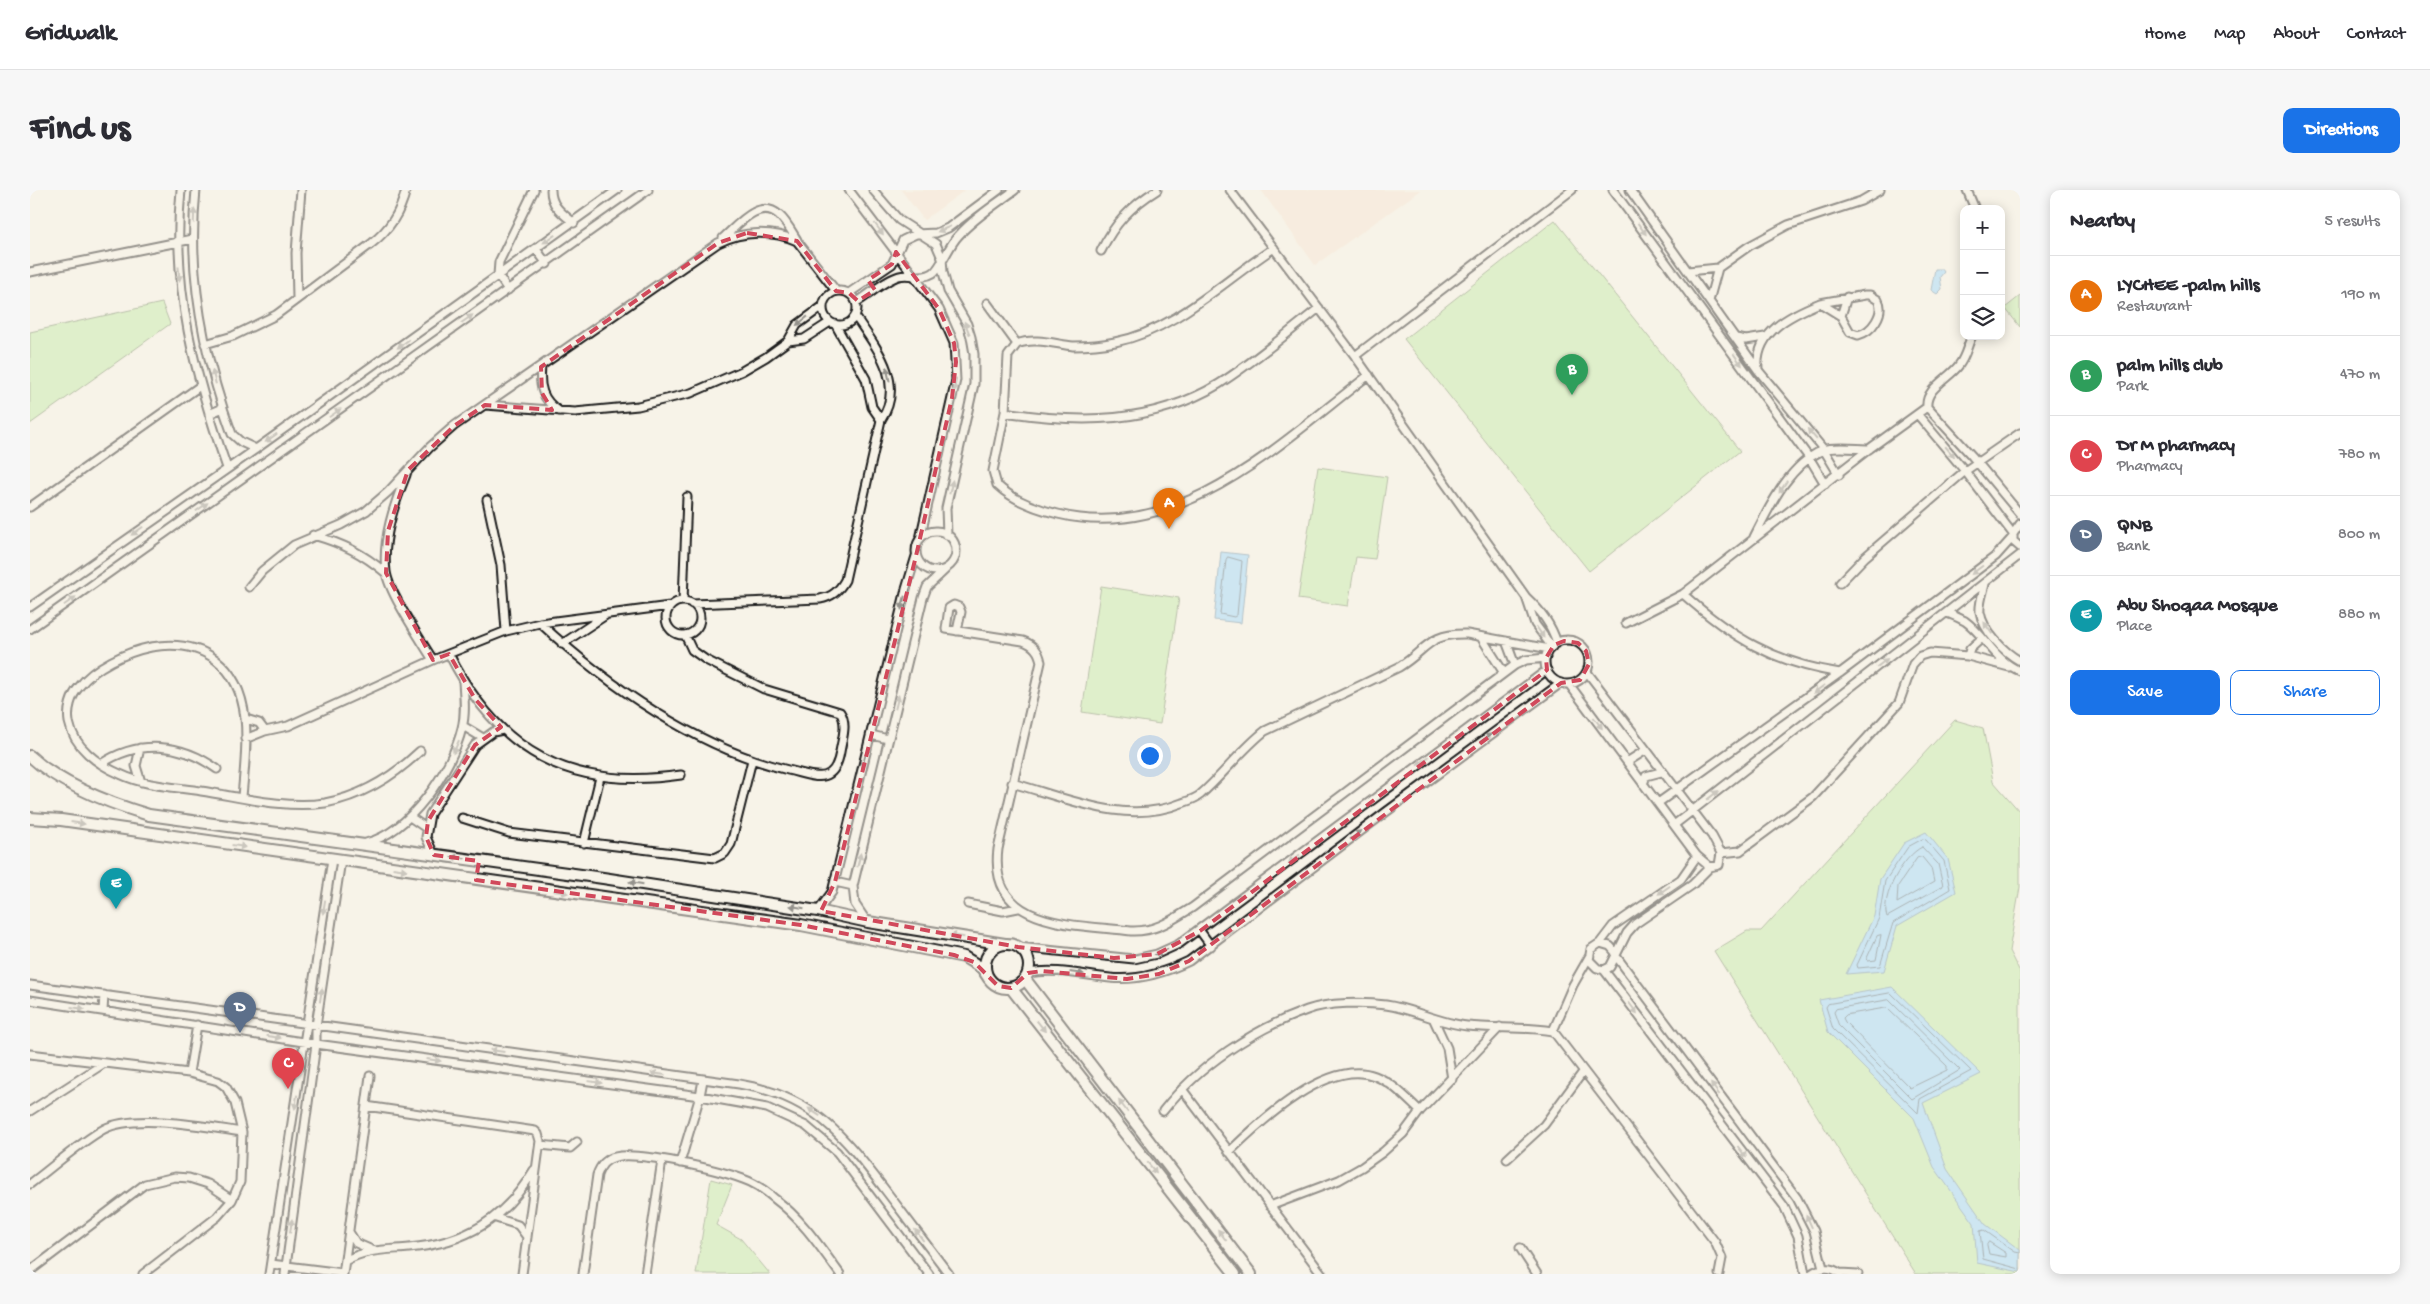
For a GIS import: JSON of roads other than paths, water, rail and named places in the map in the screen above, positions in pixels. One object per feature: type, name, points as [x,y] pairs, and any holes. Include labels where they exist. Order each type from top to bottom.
[{"type":"street","points":[[181,190],[178,241],[184,318],[200,386],[227,468]]},
{"type":"street","points":[[196,190],[193,239],[194,277],[205,344],[223,408],[236,439],[256,449]]},
{"type":"street","points":[[296,299],[296,253],[301,190]]},
{"type":"street","points":[[205,344],[254,327],[296,299],[384,233],[395,220],[406,190]]},
{"type":"street","points":[[508,290],[498,275],[502,255],[534,190]]},
{"type":"street","points":[[551,190],[551,197],[556,208],[574,223]]},
{"type":"street","points":[[30,607],[256,449],[498,275],[574,223],[617,190]]},
{"type":"street","points":[[30,629],[648,190]]},
{"type":"street","points":[[818,911],[827,902],[835,882],[916,556],[917,544],[920,539],[952,398],[956,362],[948,325],[939,309],[849,190]]},
{"type":"street","points":[[867,922],[856,904],[853,886],[923,598],[935,577],[953,562],[956,550],[955,544],[948,534],[946,508],[971,399],[975,370],[971,337],[947,286],[942,258],[936,244],[899,220],[873,190]]},
{"type":"street","points":[[849,293],[892,264],[903,240],[916,234],[948,228],[999,190]]},
{"type":"street","points":[[857,302],[895,278],[932,273],[937,269],[952,242],[968,226],[1015,190]]},
{"type":"street","points":[[1101,252],[1118,221],[1131,208],[1157,190]]},
{"type":"street","points":[[1230,190],[1369,375],[1526,597],[1540,610],[1549,622],[1553,647],[1546,658],[1547,670],[1555,680],[1565,683],[1697,856],[1710,867]]},
{"type":"street","points":[[1355,356],[1572,190]]},
{"type":"street","points":[[1613,190],[1810,459],[1825,484]]},
{"type":"street","points":[[1630,190],[1758,370],[1824,450],[1839,475]]},
{"type":"street","points":[[1688,271],[1718,268],[1748,246],[1788,225],[1861,201],[1880,190]]},
{"type":"street","points":[[1967,190],[1973,205]]},
{"type":"street","points":[[249,588],[277,557],[313,536],[340,525],[366,510],[388,492],[454,426],[718,243],[752,213],[767,209],[780,216],[836,291]]},
{"type":"street","points":[[718,243],[747,233],[783,235],[798,241]]},
{"type":"street","points":[[30,272],[193,239]]},
{"type":"street","points":[[1274,248],[1182,313],[1141,335],[1104,344],[1076,346],[1032,340],[1017,344],[1008,356],[1005,412],[993,470],[994,481],[1000,488],[1045,511],[1077,519],[1107,521],[1137,518],[1167,510],[1224,482],[1278,445],[1369,375]]},
{"type":"street","points":[[536,249],[546,264]]},
{"type":"street","points":[[1709,301],[1718,268]]},
{"type":"street","points":[[868,280],[876,290]]},
{"type":"street","points":[[245,739],[265,731],[288,726],[433,660],[506,631],[540,623],[670,606],[683,601],[692,604],[820,599],[835,593],[845,580],[880,420],[888,405],[890,388],[888,371],[881,355],[856,316],[857,302],[849,293],[836,291],[828,294],[823,306],[824,315],[832,323],[866,379],[872,407],[880,420]]},
{"type":"street","points":[[1736,338],[1746,340],[1765,337],[1800,311],[1820,303],[1847,297],[1870,295],[1880,304],[1878,315],[1867,331],[1858,335],[1850,332],[1842,316],[1820,303]]},
{"type":"street","points":[[1842,316],[1847,297]]},
{"type":"street","points":[[987,303],[1017,344]]},
{"type":"street","points":[[788,341],[797,325],[823,306]]},
{"type":"street","points":[[1005,412],[1040,418],[1112,419],[1167,408],[1218,384],[1249,363],[1319,308]]},
{"type":"street","points":[[485,405],[560,411],[604,410],[638,406],[691,393],[742,371],[788,341],[804,339],[832,323],[847,324],[856,316]]},
{"type":"street","points":[[1758,370],[1758,352],[1765,337]]},
{"type":"street","points":[[1970,340],[1960,364],[1930,394],[1927,407],[1978,463],[2020,514]]},
{"type":"street","points":[[540,367],[542,393],[552,406],[560,411]]},
{"type":"street","points":[[30,507],[200,386]]},
{"type":"street","points":[[1626,623],[1683,594],[1753,538],[1839,475],[1869,449],[1927,407]]},
{"type":"street","points":[[209,414],[223,408]]},
{"type":"street","points":[[1918,414],[1965,471],[2020,547]]},
{"type":"street","points":[[1840,583],[1865,557],[1965,471],[2020,434]]},
{"type":"street","points":[[1753,538],[1789,477],[1810,459],[1824,450],[1869,449]]},
{"type":"street","points":[[386,574],[388,531],[393,510],[408,470]]},
{"type":"street","points":[[683,601],[687,497]]},
{"type":"street","points":[[486,500],[501,565],[506,631]]},
{"type":"street","points":[[1658,804],[1840,673],[1996,556],[2020,524]]},
{"type":"street","points":[[920,539],[930,532],[948,534]]},
{"type":"street","points":[[313,536],[340,543],[365,556],[386,574],[400,603],[433,660]]},
{"type":"street","points":[[1674,825],[2020,555]]},
{"type":"street","points":[[916,556],[923,567],[929,570],[946,569]]},
{"type":"street","points":[[1985,584],[1980,611],[1983,623],[2003,648],[2020,661]]},
{"type":"street","points":[[1683,594],[1711,619],[1751,645],[1773,656],[1807,668],[1840,673]]},
{"type":"street","points":[[1526,597],[1535,624],[1553,647]]},
{"type":"street","points":[[670,606],[665,619],[668,628],[676,634],[685,635],[694,631],[699,624],[700,615],[692,604]]},
{"type":"street","points":[[1947,613],[1966,622],[2009,667]]},
{"type":"street","points":[[562,644],[608,614]]},
{"type":"street","points":[[540,623],[562,644],[605,678],[655,711],[736,754],[752,760],[820,777],[826,776],[836,767],[844,718],[834,709],[764,689],[706,660],[692,650],[685,635]]},
{"type":"street","points":[[957,631],[1023,641],[1030,644],[1040,655],[1041,662],[998,849],[997,872],[1005,893],[1018,908],[1035,917],[1058,922],[1147,932],[1162,926],[1228,882],[1515,665],[1526,660],[1546,658]]},
{"type":"street","points":[[1011,988],[1027,976],[1056,971],[1111,978],[1143,977],[1174,968],[1211,946],[1384,813],[1565,683],[1580,680],[1587,672],[1588,657],[1580,645],[1568,641],[1553,647],[1454,634],[1431,640],[1415,656],[1398,667],[1265,731],[1252,740],[1218,779],[1198,797],[1171,808],[1134,813],[1116,812],[1012,783]]},
{"type":"street","points":[[1481,637],[1504,673]]},
{"type":"street","points":[[1968,656],[1970,649],[1981,638]]},
{"type":"street","points":[[1506,641],[1515,665]]},
{"type":"street","points":[[242,797],[246,719],[241,699],[230,673],[220,660],[206,652],[185,646],[163,645],[142,649],[98,669],[79,686],[71,701],[68,716],[71,732],[80,746],[101,764],[141,782],[289,804],[325,802],[343,798],[377,785],[407,764],[420,751]]},
{"type":"street","points":[[448,654],[463,682],[488,715],[520,744],[558,766],[600,777],[640,779],[681,776]]},
{"type":"street","points":[[1721,853],[1740,851],[1813,797],[1899,703],[1916,659],[1930,654],[1968,656],[2020,671]]},
{"type":"street","points":[[30,756],[85,791],[116,805],[148,815],[434,854],[818,911],[867,922],[1018,946],[1134,959],[1157,954],[1200,931],[1547,670]]},
{"type":"street","points":[[1587,672],[1661,772],[1716,841],[1721,853],[1719,865],[1710,867],[1692,885],[1635,924],[1627,933],[1612,964],[1604,970]]},
{"type":"street","points":[[361,844],[388,834],[410,817],[431,789],[453,753],[463,726],[463,682]]},
{"type":"street","points":[[246,719],[259,723],[265,731]]},
{"type":"street","points":[[463,726],[483,738]]},
{"type":"street","points":[[434,854],[426,837],[426,828],[434,807],[475,745],[483,738],[503,730]]},
{"type":"street","points":[[871,734],[888,739]]},
{"type":"street","points":[[101,764],[116,755],[140,748],[157,746],[181,750],[204,760],[217,769]]},
{"type":"street","points":[[140,748],[136,766],[141,782]]},
{"type":"street","points":[[1627,762],[1646,750]]},
{"type":"street","points":[[462,818],[509,833],[709,858],[720,856],[725,854],[731,844],[752,760]]},
{"type":"street","points":[[1643,784],[1646,776],[1661,772]]},
{"type":"street","points":[[584,843],[600,777]]},
{"type":"street","points":[[431,789],[441,796]]},
{"type":"street","points":[[423,800],[434,807]]},
{"type":"street","points":[[410,817],[426,828]]},
{"type":"street","points":[[30,818],[801,925],[964,957],[982,968],[998,986],[1011,988],[1235,1274]]},
{"type":"street","points":[[1553,1031],[1573,985],[1589,957],[1591,949],[1600,943],[1613,926],[1681,878],[1697,856]]},
{"type":"street","points":[[269,1274],[306,1042],[307,1024],[337,860]]},
{"type":"street","points":[[285,1274],[316,1044],[316,1026],[337,860]]},
{"type":"street","points":[[476,880],[479,861]]},
{"type":"street","points":[[835,882],[853,886]]},
{"type":"street","points":[[968,904],[1003,910],[1018,908]]},
{"type":"street","points":[[1200,931],[1211,946]]},
{"type":"street","points":[[1600,943],[1610,946],[1796,1198],[1814,1231],[1823,1268]]},
{"type":"street","points":[[988,977],[985,965],[989,953],[1005,944]]},
{"type":"street","points":[[1018,946],[1027,955],[1027,976],[1251,1274]]},
{"type":"street","points":[[1589,957],[1593,966],[1604,970],[1784,1206],[1798,1236],[1805,1274]]},
{"type":"street","points":[[30,984],[771,1091],[800,1103],[827,1121],[858,1154],[949,1274]]},
{"type":"street","points":[[103,1011],[104,995]]},
{"type":"street","points":[[30,1000],[316,1044],[700,1096],[766,1108],[793,1119],[818,1135],[846,1162],[929,1274]]},
{"type":"street","points":[[1163,1111],[1182,1089],[1223,1055],[1249,1038],[1309,1009],[1362,1003],[1403,1009],[1434,1020],[1468,1026],[1553,1031],[1715,1242],[1722,1258],[1718,1274]]},
{"type":"street","points":[[1434,1020],[1447,1048],[1452,1079]]},
{"type":"street","points":[[189,1073],[197,1025]]},
{"type":"street","points":[[1270,1206],[1315,1190],[1362,1167],[1403,1134],[1420,1111],[1500,1027]]},
{"type":"street","points":[[30,1054],[207,1076],[226,1087],[239,1114],[242,1132],[240,1182],[232,1200],[217,1216],[143,1274]]},
{"type":"street","points":[[30,1111],[103,1064]]},
{"type":"street","points":[[1229,1152],[1280,1108],[1327,1079],[1341,1074],[1358,1072],[1374,1075],[1389,1083],[1420,1111]]},
{"type":"street","points":[[1508,1159],[1544,1125],[1583,1072]]},
{"type":"street","points":[[271,1264],[343,1274],[370,1076]]},
{"type":"street","points":[[680,1163],[703,1080]]},
{"type":"street","points":[[1182,1089],[1322,1274]]},
{"type":"street","points":[[366,1106],[535,1131],[540,1137],[540,1145],[522,1274]]},
{"type":"street","points":[[30,1184],[91,1138],[114,1125],[164,1123],[242,1132]]},
{"type":"street","points":[[540,1145],[570,1148],[577,1142]]},
{"type":"street","points":[[584,1274],[599,1169],[614,1157],[680,1163],[744,1179],[768,1193],[798,1220],[840,1274]]},
{"type":"street","points":[[645,1274],[662,1160]]},
{"type":"street","points":[[345,1261],[372,1251],[416,1248],[439,1243],[472,1231],[496,1218],[519,1194],[537,1165]]},
{"type":"street","points":[[30,1271],[145,1184],[174,1177],[189,1178],[208,1184],[232,1200]]},
{"type":"street","points":[[496,1218],[518,1225],[527,1237]]},
{"type":"street","points":[[349,1232],[356,1242],[372,1251]]},
{"type":"street","points":[[1520,1248],[1538,1274]]},
{"type":"street","points":[[1812,1274],[1823,1268],[1832,1268],[1841,1273],[1858,1274]]},
{"type":"water","points":[[1935,269],[1942,269],[1944,272],[1940,277],[1942,289],[1937,294],[1931,290]]},
{"type":"water","points":[[1221,552],[1248,555],[1241,623],[1214,620]]},
{"type":"water","points":[[1926,832],[1948,859],[1956,892],[1897,926],[1884,971],[1846,974],[1874,916],[1880,879],[1904,843]]},
{"type":"water","points":[[1892,987],[1981,1074],[1923,1103],[1947,1169],[1985,1224],[2020,1250],[2020,1272],[1977,1263],[1974,1223],[1934,1167],[1914,1118],[1828,1032],[1819,1000]]},
{"type":"place","name":"palm hills club","points":[[1572,395]]},
{"type":"place","name":"LYCHEE -palm hills","points":[[1169,529]]},
{"type":"place","name":"Abu Shoqaa Mosque","points":[[116,909]]},
{"type":"place","name":"QNB","points":[[240,1033]]},
{"type":"place","name":"Dr M pharmacy","points":[[288,1089]]}]
